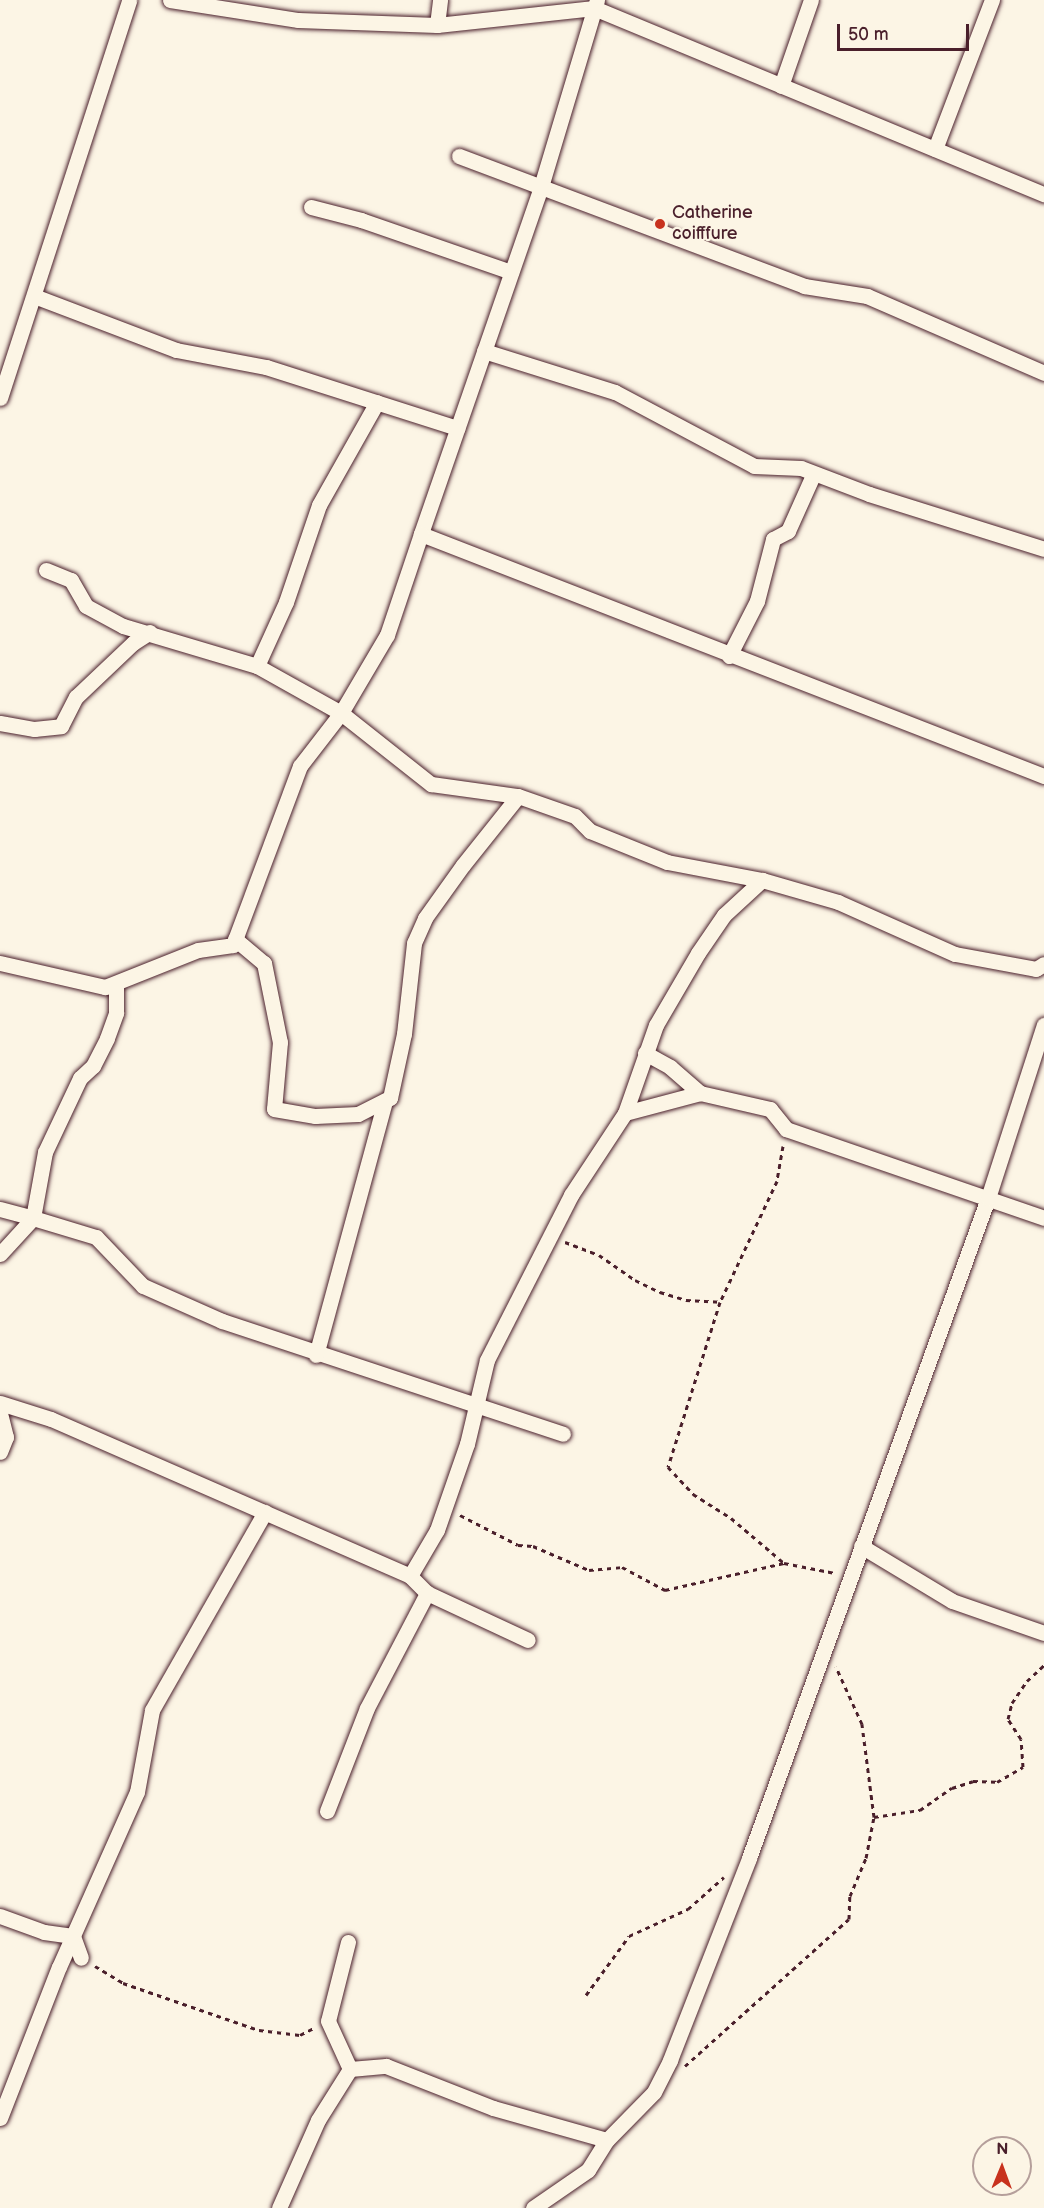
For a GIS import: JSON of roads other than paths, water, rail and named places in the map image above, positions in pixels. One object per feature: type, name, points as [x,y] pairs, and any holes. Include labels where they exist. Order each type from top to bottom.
[{"type":"street","points":[[0,398],[7,355],[34,296],[129,0]]},
{"type":"street","points":[[170,0],[298,20],[437,25],[596,4],[781,86],[1044,194]]},
{"type":"street","points":[[437,25],[440,0]]},
{"type":"street","points":[[781,86],[811,0]]},
{"type":"street","points":[[935,149],[992,0]]},
{"type":"street","points":[[0,963],[105,987],[198,950],[233,945],[300,766],[341,713],[387,635],[541,187],[596,4]]},
{"type":"street","points":[[459,156],[804,286],[867,296],[1044,373]]},
{"type":"street","points":[[311,207],[511,272]]},
{"type":"street","points":[[34,296],[177,350],[266,368],[457,428]]},
{"type":"street","points":[[484,351],[615,392],[754,466],[801,468],[813,475],[1044,549]]},
{"type":"street","points":[[256,666],[286,602],[319,505],[377,402]]},
{"type":"street","points":[[729,656],[749,622],[773,539],[788,531],[813,475]]},
{"type":"street","points":[[421,534],[729,656],[1044,776]]},
{"type":"street","points":[[46,570],[71,580],[86,606],[123,627],[150,632],[256,666],[341,713],[431,784],[518,796],[576,816],[590,831],[667,862],[762,880],[838,902],[955,954],[1036,969],[1044,964]]},
{"type":"street","points":[[0,723],[34,729],[61,726],[76,697],[133,643],[150,632]]},
{"type":"street","points":[[235,939],[264,963],[279,1042],[274,1109],[315,1116],[358,1114],[385,1101],[390,1098],[404,1034],[414,943],[450,883],[518,796]]},
{"type":"street","points":[[410,1576],[437,1530],[445,1508],[476,1408],[487,1360],[571,1195],[625,1113],[645,1053],[698,953],[724,915],[762,880]]},
{"type":"street","points":[[0,1254],[33,1218],[45,1152],[80,1078],[93,1066],[107,1038],[116,1012],[116,984]]},
{"type":"street","points":[[533,2208],[588,2170],[607,2140],[654,2092],[749,1858],[988,1198],[1044,1025]]},
{"type":"street","points":[[645,1053],[670,1067],[700,1093]]},
{"type":"street","points":[[625,1113],[700,1093],[770,1109],[786,1129],[1044,1218]]},
{"type":"street","points":[[316,1355],[385,1101]]},
{"type":"street","points":[[0,1209],[96,1237],[143,1286],[222,1321],[316,1355],[563,1434]]},
{"type":"street","points":[[0,1403],[51,1419],[410,1576],[427,1593],[528,1640]]},
{"type":"street","points":[[0,1413],[6,1437],[0,1452]]},
{"type":"street","points":[[0,2118],[73,1936],[137,1792],[152,1710],[265,1512]]},
{"type":"street","points":[[861,1546],[952,1601],[1044,1633]]},
{"type":"street","points":[[327,1811],[367,1708],[427,1593]]},
{"type":"street","points":[[0,1916],[44,1932],[73,1936]]},
{"type":"street","points":[[73,1936],[81,1958]]},
{"type":"street","points":[[348,1942],[328,2021],[350,2069]]},
{"type":"street","points":[[350,2069],[386,2066],[493,2108],[607,2140]]},
{"type":"street","points":[[279,2208],[318,2120],[350,2069]]},
{"type":"place","name":"Catherine coifffure","points":[[660,224]]}]
